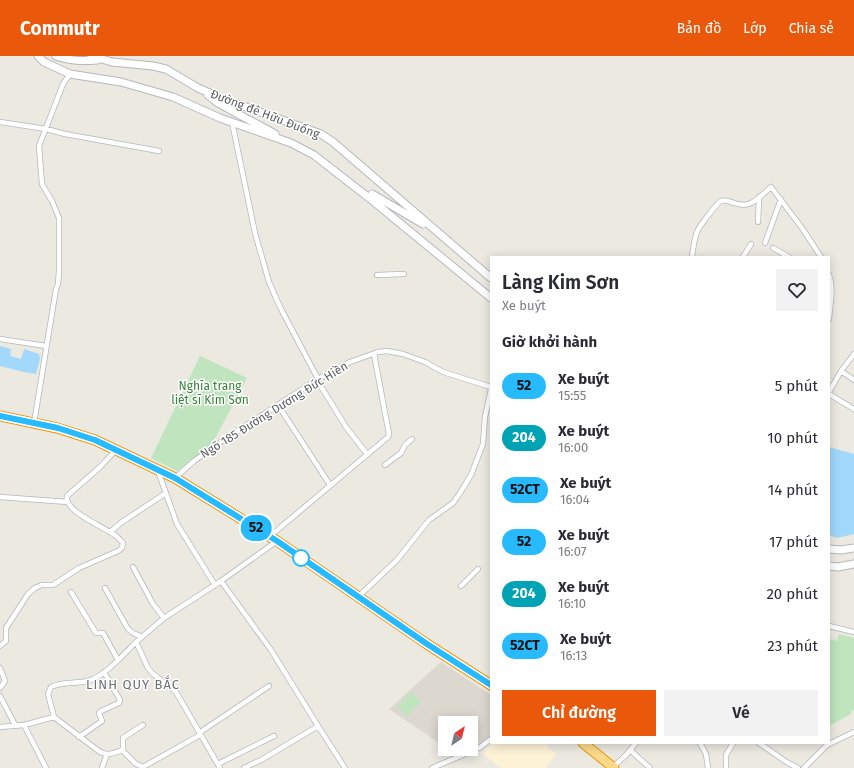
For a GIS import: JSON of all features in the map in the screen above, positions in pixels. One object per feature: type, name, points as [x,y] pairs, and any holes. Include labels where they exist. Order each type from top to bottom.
[{"type":"highway","points":[[0,416],[58,428],[95,440],[175,478],[273,539],[359,596],[427,644],[490,684]]},
{"type":"highway","points":[[584,744],[613,768]]},
{"type":"main road","points":[[38,56],[44,62],[70,74],[121,82],[173,97],[232,122],[291,143]]},
{"type":"main road","points":[[56,56],[66,60],[79,61],[101,59]]},
{"type":"main road","name":"Đường đê Hữu Đuống","points":[[91,56],[112,62],[158,67],[176,74],[198,88],[244,107],[321,134],[333,142],[490,277]]},
{"type":"main road","points":[[198,88],[218,103],[314,155],[379,199],[437,232]]},
{"type":"main road","points":[[314,155],[373,200],[490,297]]},
{"type":"main road","points":[[830,549],[852,549]]},
{"type":"main road","points":[[830,566],[838,567],[854,564]]},
{"type":"street","points":[[34,423],[46,346],[58,284],[59,238],[59,218],[41,180],[40,146],[63,84],[70,74]]},
{"type":"street","points":[[0,122],[46,129],[65,134],[159,151]]},
{"type":"street","points":[[232,122],[261,259],[269,282],[280,307],[318,380],[346,427],[367,454]]},
{"type":"street","points":[[692,256],[699,227],[705,221],[716,204],[725,200],[741,205],[747,205],[771,187],[802,228],[819,256]]},
{"type":"street","points":[[758,222],[759,197]]},
{"type":"street","points":[[765,243],[781,200]]},
{"type":"street","points":[[744,256],[751,244]]},
{"type":"street","points":[[773,248],[787,256]]},
{"type":"street","points":[[377,275],[404,274]]},
{"type":"street","points":[[830,278],[830,304]]},
{"type":"street","points":[[0,339],[46,346]]},
{"type":"street","name":"Ngõ 185 Đường Dương Đức Hiền","points":[[175,478],[194,461],[318,380],[350,362],[378,352],[396,352],[425,362],[443,372],[490,388]]},
{"type":"street","points":[[123,750],[107,754],[100,752],[54,717],[48,694],[51,687],[59,684],[97,678],[164,618],[221,581],[273,539],[330,485],[386,439],[389,434],[374,354]]},
{"type":"street","points":[[830,388],[854,354]]},
{"type":"street","points":[[841,371],[854,380]]},
{"type":"street","points":[[830,391],[854,409]]},
{"type":"street","points":[[359,596],[397,560],[429,520],[453,503],[460,493],[471,475],[483,444],[485,417],[490,393]]},
{"type":"street","points":[[278,405],[330,485]]},
{"type":"street","points":[[385,466],[401,453],[405,445],[412,439]]},
{"type":"street","points":[[0,646],[6,641],[6,628],[28,594],[35,588],[42,585],[53,584],[79,568],[122,548],[122,543],[117,536],[78,514],[66,500],[67,496],[100,467],[116,450]]},
{"type":"street","points":[[157,469],[177,524],[215,585]]},
{"type":"street","points":[[110,532],[166,492]]},
{"type":"street","points":[[0,497],[68,502]]},
{"type":"street","points":[[133,567],[153,604],[164,618]]},
{"type":"street","points":[[461,586],[478,569]]},
{"type":"street","points":[[221,581],[272,650],[345,768]]},
{"type":"street","points":[[105,588],[130,632],[142,637]]},
{"type":"street","points":[[71,592],[96,633],[103,633],[118,660]]},
{"type":"street","points":[[830,626],[854,632]]},
{"type":"street","points":[[136,642],[148,668],[176,692],[219,766],[274,736]]},
{"type":"street","points":[[0,668],[5,681],[0,688]]},
{"type":"street","points":[[79,737],[102,721],[99,713],[101,711],[118,703],[120,700],[104,672]]},
{"type":"street","points":[[143,725],[123,738],[123,750],[136,764],[140,766],[145,766],[200,734],[269,686]]},
{"type":"street","points":[[0,696],[15,725]]},
{"type":"street","points":[[0,727],[24,725],[54,717]]},
{"type":"street","points":[[24,725],[46,768]]},
{"type":"street","points":[[244,768],[318,726]]},
{"type":"street","points":[[804,768],[828,745],[854,732]]},
{"type":"street","points":[[432,768],[479,748],[490,740]]},
{"type":"street","points":[[613,768],[635,744]]},
{"type":"street","points":[[701,744],[706,754],[708,768]]},
{"type":"street","points":[[726,768],[726,756],[732,744]]},
{"type":"street","points":[[760,744],[798,768]]},
{"type":"street","points":[[630,750],[650,768]]},
{"type":"street","points":[[102,768],[107,754]]},
{"type":"shaded area","points":[[441,662],[490,694],[490,739],[478,746],[478,716],[438,716],[438,742],[389,709]]},
{"type":"shaded area","points":[[492,744],[547,744],[547,747],[556,754],[546,768],[501,768],[483,754]]},
{"type":"green space","name":"Nghĩa trang liệt sĩ Kim Sơn","points":[[200,356],[247,378],[211,446],[177,471],[151,458]]},
{"type":"green space","points":[[839,634],[854,638],[854,710],[851,711],[851,714],[830,725],[830,639],[837,641]]},
{"type":"green space","points":[[412,692],[421,702],[407,716],[397,706]]},
{"type":"water","points":[[0,346],[11,349],[10,356],[21,359],[24,349],[39,354],[40,359],[36,374],[0,366]]},
{"type":"water","points":[[830,447],[854,454],[854,534],[837,538],[830,535]]},
{"type":"bus line","name":"52","points":[[0,416],[58,428],[95,440],[175,478],[277,541],[427,644],[490,684]]},
{"type":"district","name":"LINH QUY BẮC","points":[[133,684]]}]
